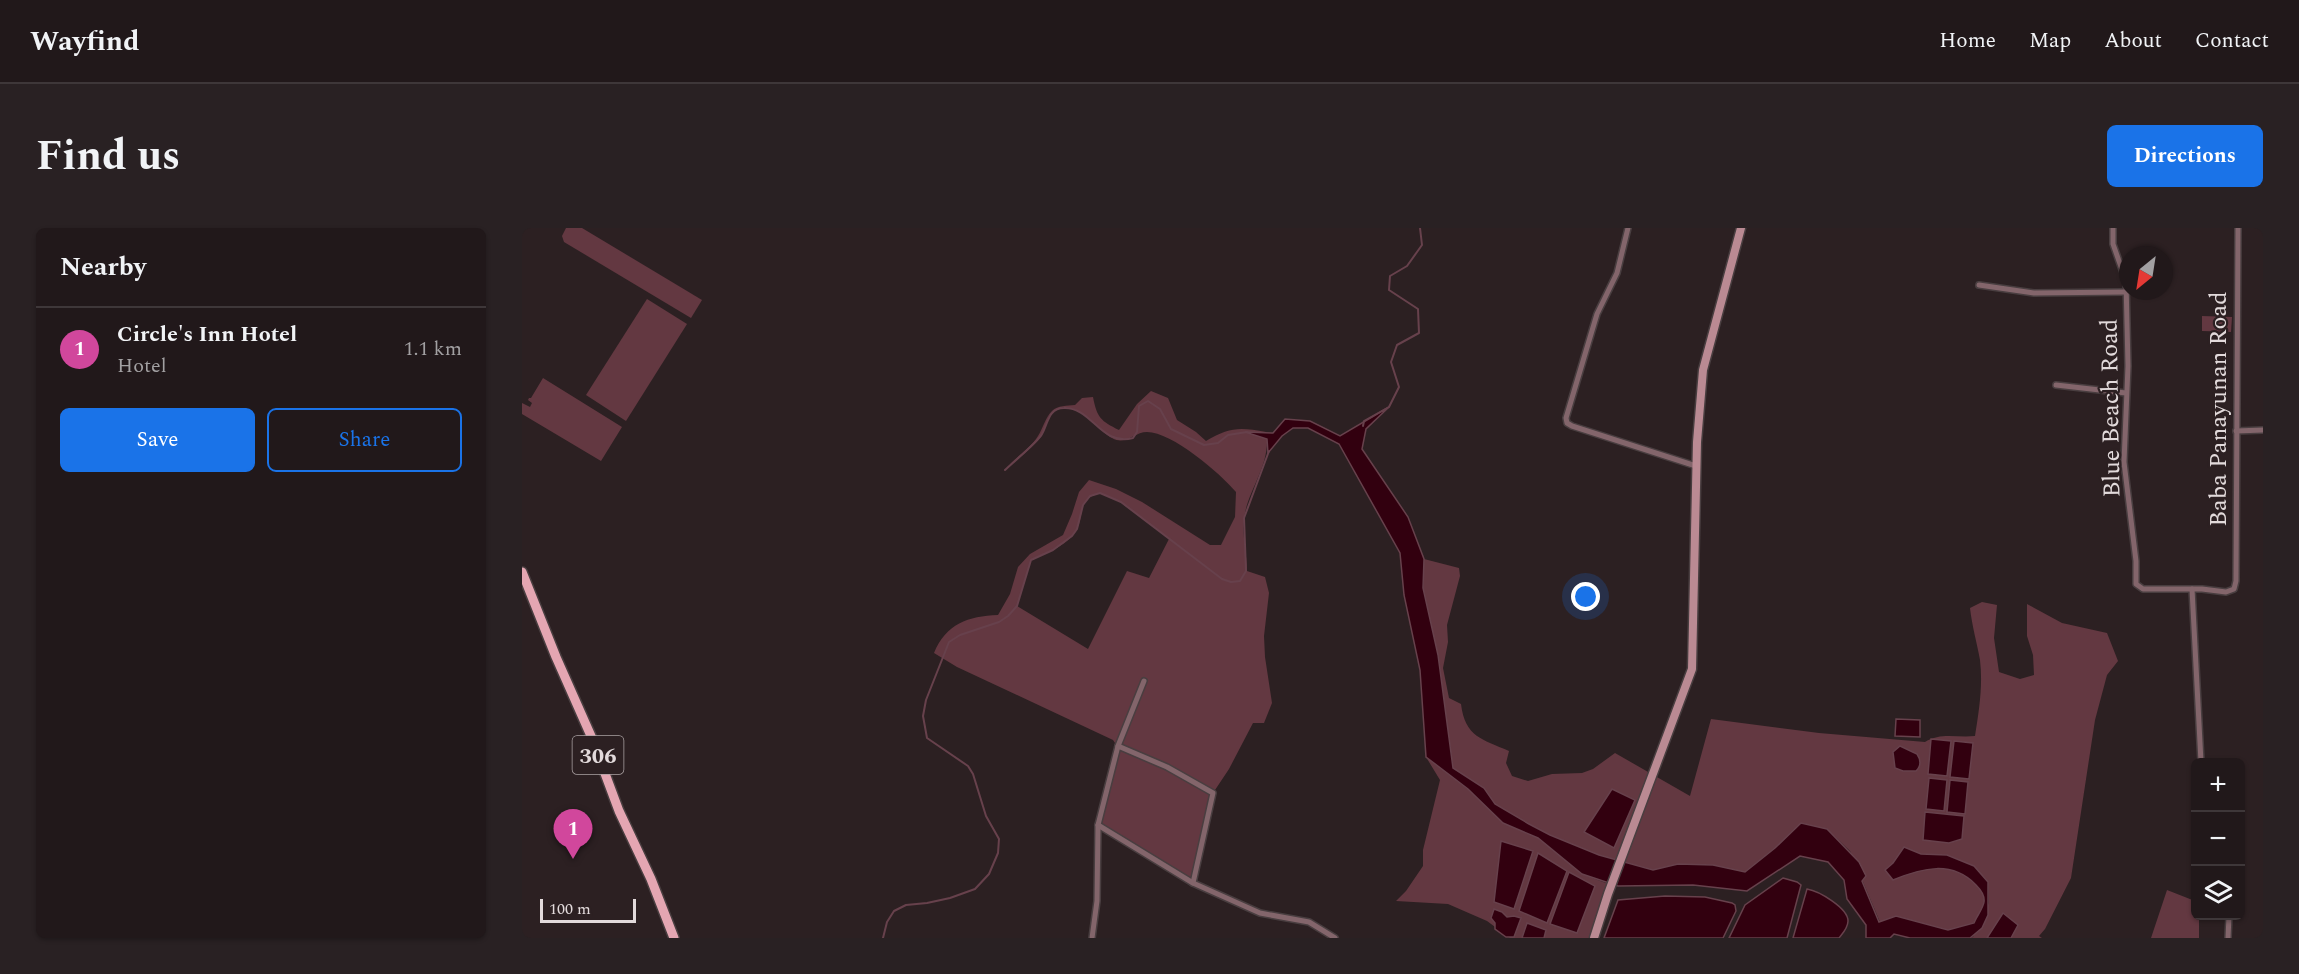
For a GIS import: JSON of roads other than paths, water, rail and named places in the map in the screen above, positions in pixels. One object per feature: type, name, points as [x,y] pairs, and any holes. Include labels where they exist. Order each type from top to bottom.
[{"type":"main road","points":[[1594,938],[1608,894],[1692,669],[1696,466],[1703,370],[1741,228]]},
{"type":"main road","name":"306","points":[[523,578],[674,938]]},
{"type":"street","points":[[1628,228],[1617,273],[1597,314],[1566,418],[1567,423],[1696,466]]},
{"type":"street","name":"Blue Beach Road","points":[[2113,228],[2113,244],[2119,260]]},
{"type":"street","name":"Baba Panayunan Road","points":[[2192,589],[2226,592],[2234,589],[2236,581],[2238,228]]},
{"type":"street","points":[[1979,285],[2034,293],[2119,292]]},
{"type":"street","name":"Blue Beach Road","points":[[2126,300],[2128,366],[2124,462],[2136,561],[2136,584],[2138,588],[2192,589]]},
{"type":"street","points":[[2056,385],[2126,393]]},
{"type":"street","points":[[2236,431],[2263,430]]},
{"type":"street","points":[[2192,589],[2201,758]]},
{"type":"street","points":[[1092,938],[1097,901],[1098,825],[1118,746],[1144,681]]},
{"type":"street","points":[[1118,746],[1167,766],[1213,793],[1192,883]]},
{"type":"street","points":[[1098,825],[1192,883],[1260,913],[1310,922],[1335,938]]},
{"type":"street","points":[[2228,938],[2229,920]]},
{"type":"waterway","points":[[1363,426],[1364,421],[1389,407],[1399,387],[1391,362],[1397,345],[1419,333],[1418,309],[1389,290],[1390,276],[1407,266],[1422,245],[1420,228]]},
{"type":"waterway","points":[[1005,470],[1040,438],[1049,417],[1055,411],[1064,408],[1074,409],[1104,432],[1122,439],[1133,438],[1137,432],[1139,406],[1148,401],[1160,409],[1171,429],[1204,445],[1218,443],[1228,435],[1247,432]]},
{"type":"waterway","points":[[883,938],[887,922],[894,911],[906,905],[950,898],[975,889],[989,874],[998,853],[999,839],[986,816],[973,774],[968,766],[927,738],[923,716],[926,700],[949,642],[960,635],[999,622],[1008,616],[1017,606],[1031,560],[1053,550],[1072,536],[1077,529],[1083,505],[1090,496],[1100,493],[1121,502],[1222,579],[1231,582],[1240,581],[1246,571],[1244,518],[1269,451]]},
{"type":"place","name":"Circle's Inn Hotel","points":[[573,859]]}]
